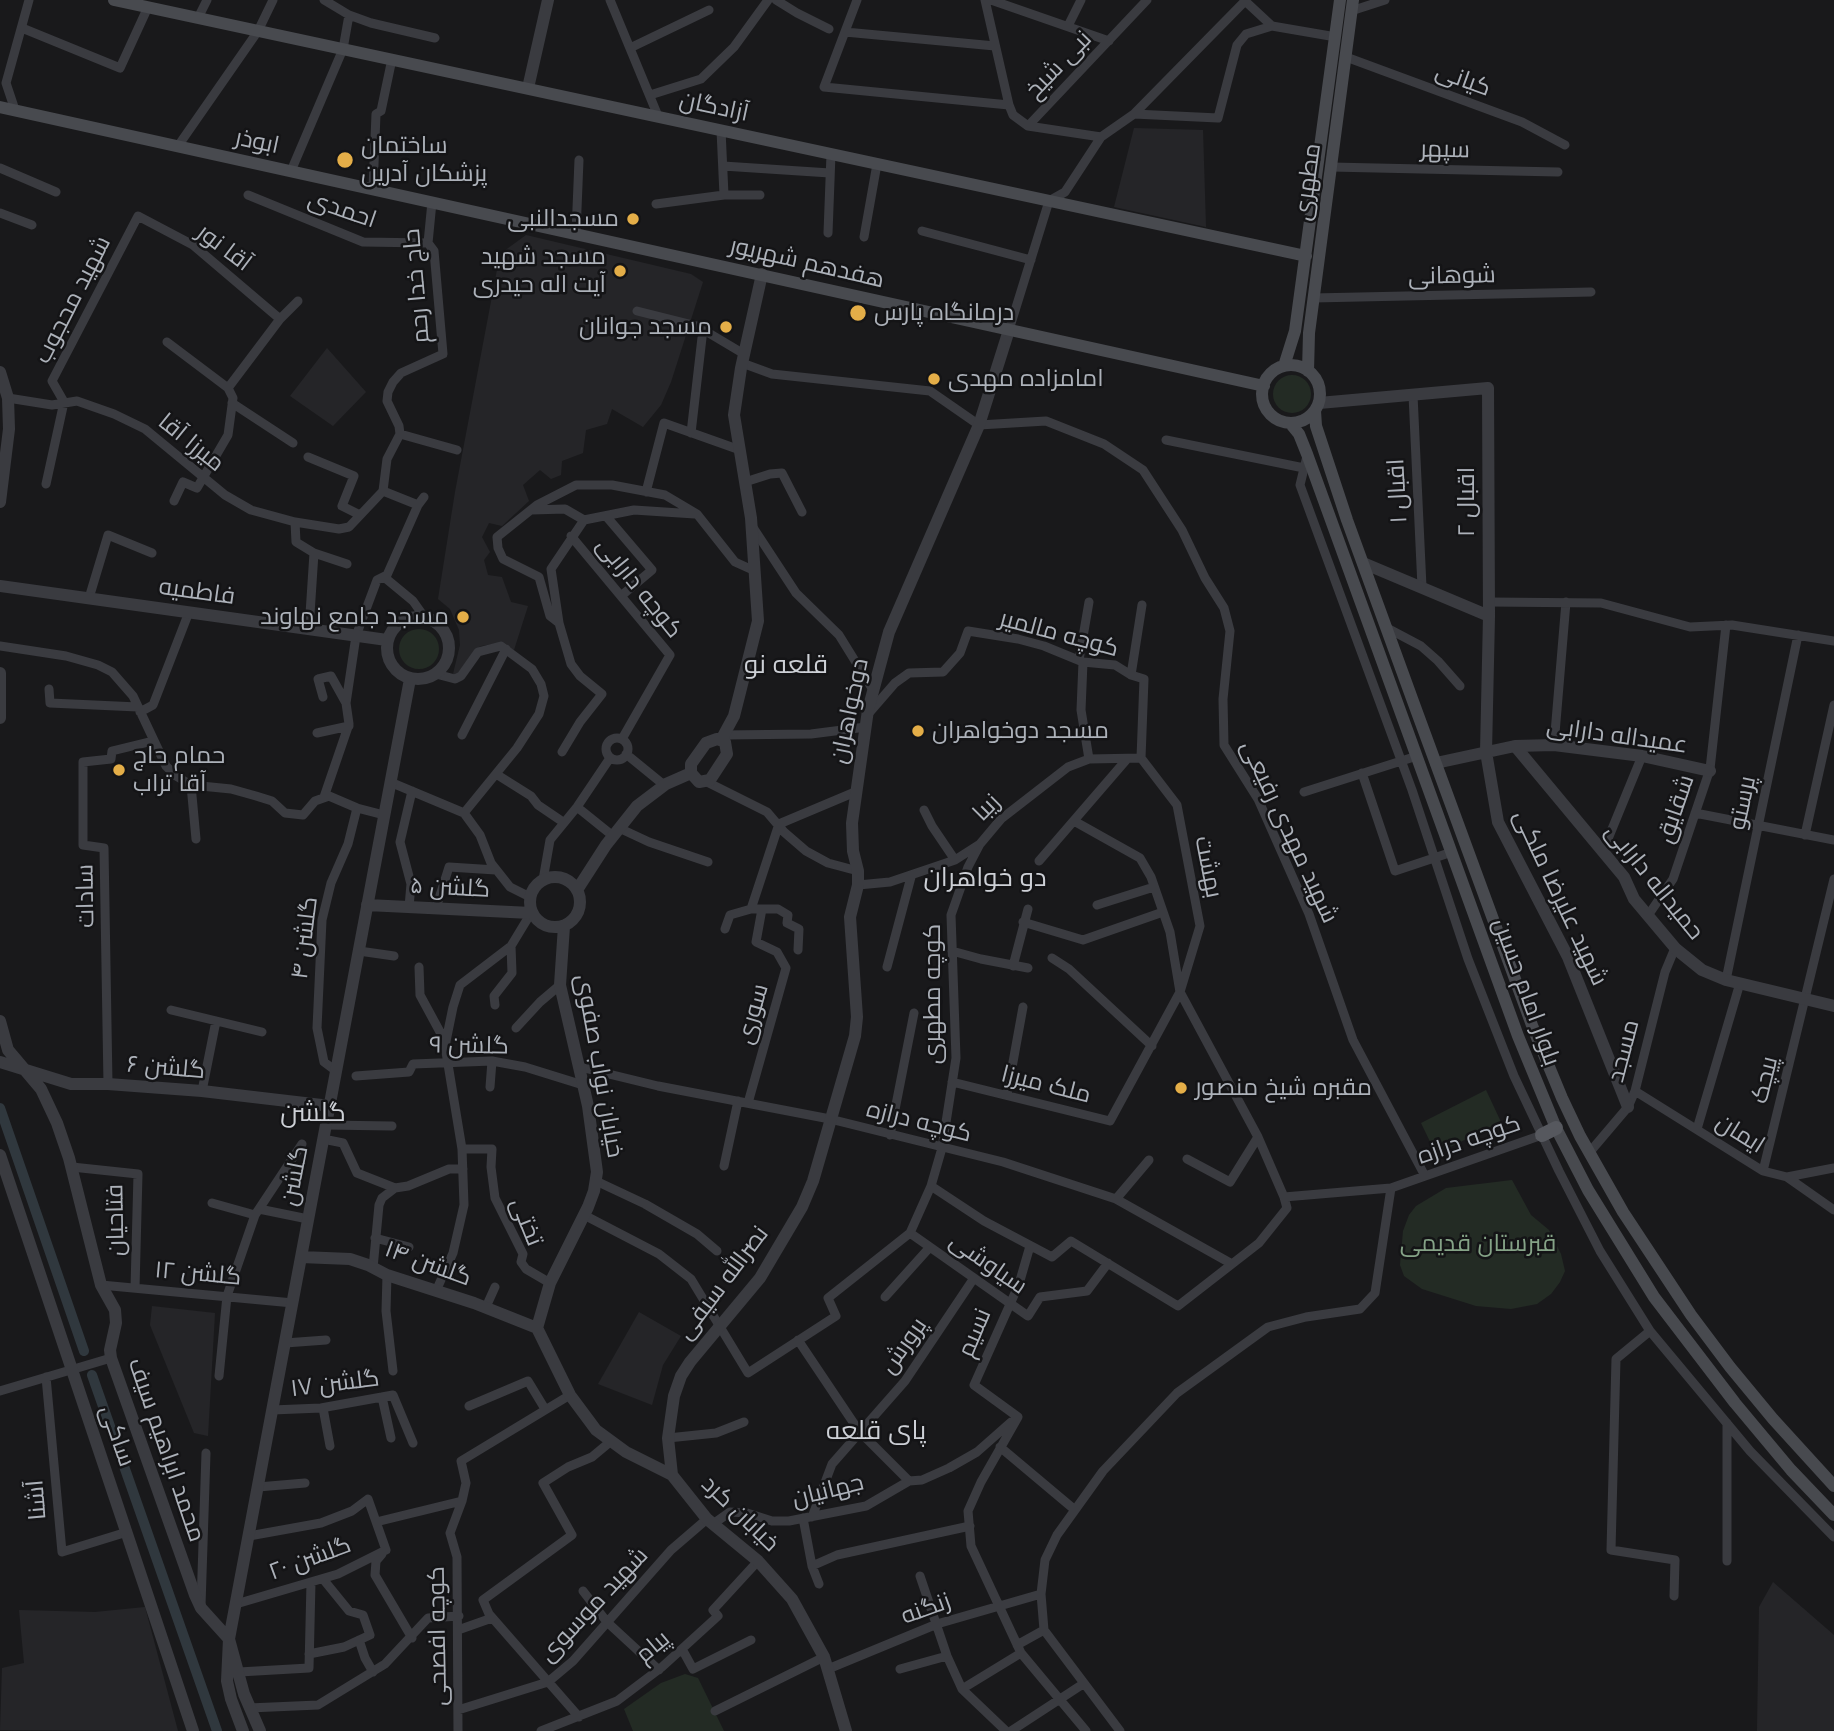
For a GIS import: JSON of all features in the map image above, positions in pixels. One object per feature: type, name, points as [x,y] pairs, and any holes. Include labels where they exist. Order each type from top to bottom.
[{"type":"main road","name":"آزادگان","points":[[114,0],[1306,256]]},
{"type":"main road","name":"مطهری","points":[[1284,366],[1295,331],[1340,0]]},
{"type":"main road","name":"مطهری","points":[[1308,371],[1313,298],[1352,6]]},
{"type":"main road","name":"ابوذر","points":[[6,111],[504,217]]},
{"type":"main road","name":"هفدهم شهریور","points":[[504,217],[1264,386]]},
{"type":"main road","points":[[1284,366],[1300,367],[1308,371],[1319,385],[1317,407],[1301,422],[1290,423],[1275,418],[1268,412],[1262,395],[1264,386],[1274,371],[1284,366]]},
{"type":"main road","name":"بلوار امام حسین","points":[[1317,407],[1316,426],[1363,564],[1538,1040],[1562,1098],[1589,1153],[1623,1212],[1691,1315],[1773,1419],[1834,1486]]},
{"type":"main road","name":"بلوار امام حسین","points":[[1290,423],[1299,434],[1307,454],[1518,1036],[1556,1128],[1588,1190],[1654,1297],[1734,1403],[1791,1470],[1834,1515]]},
{"type":"main road","points":[[1542,1135],[1556,1128]]},
{"type":"street","points":[[6,111],[6,83],[29,0]]},
{"type":"street","points":[[198,18],[207,0]]},
{"type":"street","points":[[178,146],[258,31],[274,0]]},
{"type":"street","points":[[324,0],[349,15],[371,23],[435,38]]},
{"type":"street","points":[[528,88],[548,0]]},
{"type":"street","points":[[610,0],[658,117]]},
{"type":"street","points":[[650,96],[701,79],[734,47],[768,0]]},
{"type":"street","points":[[776,0],[829,29]]},
{"type":"street","points":[[857,0],[824,88],[1009,106]]},
{"type":"street","points":[[985,0],[1013,115],[1028,126],[1101,137]]},
{"type":"street","points":[[991,0],[1109,41]]},
{"type":"street","points":[[1068,26],[1081,0]]},
{"type":"street","name":"نبی شیخ","points":[[1028,126],[1147,0]]},
{"type":"street","points":[[1009,330],[1049,201],[1065,192],[1101,137],[1134,114],[1244,0],[1272,26]]},
{"type":"street","points":[[1352,6],[1385,0]]},
{"type":"street","points":[[22,28],[120,68],[148,7]]},
{"type":"street","points":[[630,48],[709,10]]},
{"type":"street","points":[[290,171],[343,49],[349,15]]},
{"type":"street","points":[[1134,114],[1218,118],[1237,45],[1245,34],[1272,26],[1336,37]]},
{"type":"street","points":[[845,32],[995,46]]},
{"type":"street","name":"کیانی","points":[[1346,57],[1522,122],[1565,145]]},
{"type":"street","points":[[373,189],[376,114],[381,111],[392,59]]},
{"type":"street","points":[[720,130],[724,195]]},
{"type":"street","points":[[828,233],[831,154]]},
{"type":"street","points":[[576,233],[579,160]]},
{"type":"street","points":[[864,237],[877,164]]},
{"type":"street","points":[[723,166],[830,173]]},
{"type":"street","name":"سپهر","points":[[1331,167],[1558,172]]},
{"type":"street","points":[[0,168],[55,192]]},
{"type":"street","name":"احمدی","points":[[248,195],[363,242],[428,243]]},
{"type":"street","points":[[656,204],[724,195],[760,195]]},
{"type":"street","name":"حاج خدا رحم","points":[[400,434],[387,401],[393,382],[401,373],[443,354],[434,251],[428,243],[432,202]]},
{"type":"street","points":[[0,213],[32,225]]},
{"type":"street","name":"آقا نور","points":[[138,216],[193,245],[280,319]]},
{"type":"street","name":"شهید محجوب","points":[[64,402],[52,381],[138,216]]},
{"type":"street","points":[[922,231],[1031,260]]},
{"type":"street","points":[[723,738],[734,716],[758,621],[752,525],[734,415],[762,274]]},
{"type":"street","name":"شوهانی","points":[[1313,298],[1591,292]]},
{"type":"street","points":[[228,388],[280,319],[298,301]]},
{"type":"street","points":[[637,311],[697,326],[743,359],[772,374],[930,391],[979,425]]},
{"type":"street","points":[[691,433],[703,329]]},
{"type":"street","name":"دوخواهران","points":[[830,1119],[855,1035],[857,1017],[850,917],[858,885],[858,871],[853,851],[852,823],[873,690],[889,632],[979,425],[1009,330]]},
{"type":"street","points":[[167,342],[228,388],[233,398],[228,435],[197,488],[183,482],[174,501]]},
{"type":"street","points":[[0,372],[8,398],[0,502]]},
{"type":"street","name":"اقبال ۲","points":[[1413,395],[1488,388],[1489,616]]},
{"type":"street","points":[[1317,407],[1413,395]]},
{"type":"street","name":"اقبال ۱","points":[[1413,395],[1422,587]]},
{"type":"street","name":"میرزا آقا","points":[[8,398],[51,405],[77,401],[114,414],[145,429],[225,495],[251,510],[295,522],[339,529],[349,527],[360,515]]},
{"type":"street","points":[[46,484],[64,402]]},
{"type":"street","points":[[232,403],[293,443]]},
{"type":"street","name":"شهید مهدی رفیعی","points":[[979,425],[1046,421],[1104,444],[1143,470],[1182,530],[1205,578],[1224,608],[1230,631],[1223,699],[1224,745],[1258,799],[1309,914],[1353,1040],[1425,1176]]},
{"type":"street","points":[[646,492],[664,423],[740,450]]},
{"type":"street","points":[[308,457],[354,476],[342,506],[360,515],[383,491],[387,459],[400,434],[457,450]]},
{"type":"street","points":[[1166,440],[1304,468]]},
{"type":"street","points":[[1307,454],[1300,485],[1401,760],[1468,959],[1514,1076],[1542,1135],[1600,1251],[1650,1331],[1727,1423],[1834,1537]]},
{"type":"street","points":[[745,482],[782,473],[802,512]]},
{"type":"street","points":[[559,623],[550,616],[539,576],[503,559],[497,537],[531,510],[576,485],[612,485],[665,495],[697,514],[735,562],[755,570]]},
{"type":"street","points":[[324,797],[349,726],[346,703],[356,636],[377,580],[387,575],[421,501],[383,491]]},
{"type":"street","points":[[531,510],[565,509],[584,520],[634,510],[697,514]]},
{"type":"street","points":[[606,516],[652,569],[621,596]]},
{"type":"street","points":[[562,752],[580,722],[602,694],[570,664],[559,623],[551,569],[584,520]]},
{"type":"street","points":[[295,522],[296,542],[314,553],[347,564]]},
{"type":"street","points":[[752,525],[796,593],[839,635],[873,690]]},
{"type":"street","points":[[89,598],[108,535],[152,553]]},
{"type":"street","name":"کوچه دارابی","points":[[572,536],[670,656],[622,739]]},
{"type":"street","points":[[309,629],[314,553]]},
{"type":"street","points":[[1363,564],[1489,616]]},
{"type":"street","points":[[384,577],[413,601],[425,618],[440,627],[448,642],[447,660],[436,674],[428,678],[410,679],[393,668],[388,660],[387,640],[398,624],[406,619],[425,618]]},
{"type":"street","name":"فاطمیه","points":[[0,586],[387,640]]},
{"type":"street","points":[[1089,602],[1081,661],[1080,710],[1089,759]]},
{"type":"street","points":[[1489,602],[1601,603],[1690,627],[1726,625],[1834,641]]},
{"type":"street","points":[[1554,745],[1566,602]]},
{"type":"street","points":[[1131,675],[1142,605]]},
{"type":"street","points":[[49,689],[50,703],[139,709],[153,705],[189,612]]},
{"type":"street","name":"شهید علیرضا ملکی","points":[[1489,616],[1486,752],[1498,822],[1568,957],[1628,1107]]},
{"type":"street","name":"شقایق","points":[[1649,914],[1673,879],[1710,771],[1726,625]]},
{"type":"street","points":[[1387,628],[1421,646],[1460,687]]},
{"type":"street","name":"کوچه مالمیر","points":[[867,721],[895,683],[909,673],[943,672],[960,653],[968,631],[1031,643],[1081,661],[1115,665],[1144,679],[1141,758]]},
{"type":"street","name":"پرستو","points":[[1726,980],[1798,635]]},
{"type":"street","points":[[0,646],[66,656],[112,672],[123,682],[139,709],[166,766],[191,785],[231,789],[256,796],[272,801],[285,813],[303,815],[315,801],[329,796],[384,815]]},
{"type":"street","points":[[436,674],[456,678],[461,676],[478,652],[501,646],[532,669],[541,684],[544,696],[539,714],[464,813]]},
{"type":"street","points":[[462,735],[506,649]]},
{"type":"street","points":[[0,673],[0,718]]},
{"type":"street","points":[[323,697],[318,679],[331,676],[346,703]]},
{"type":"street","name":"گلشن","points":[[243,1731],[230,1699],[227,1681],[229,1639],[410,679]]},
{"type":"street","points":[[1805,835],[1834,705]]},
{"type":"street","points":[[858,871],[828,863],[806,851],[758,807],[707,782],[695,780],[691,774],[691,764],[703,746],[713,739],[811,734],[867,721]]},
{"type":"street","points":[[317,733],[349,726]]},
{"type":"street","points":[[615,737],[622,739],[628,747],[626,754],[617,760],[610,758],[606,752],[606,744],[615,737]]},
{"type":"street","points":[[707,782],[727,754],[723,738]]},
{"type":"street","name":"سادات","points":[[108,1084],[104,848],[83,845],[83,762],[111,759],[112,751],[153,741]]},
{"type":"street","name":"عمیداله دارابی","points":[[1436,763],[1515,746],[1554,745],[1642,756],[1710,771]]},
{"type":"street","name":"حمیداله دارابی","points":[[1515,746],[1624,877],[1634,899],[1675,948],[1702,970],[1726,980],[1834,1006]]},
{"type":"street","points":[[626,754],[664,785]]},
{"type":"street","points":[[1304,792],[1418,756]]},
{"type":"street","points":[[1603,851],[1642,756]]},
{"type":"street","points":[[543,880],[550,840],[577,807],[610,758]]},
{"type":"street","name":"زیبا","points":[[858,885],[911,877],[955,860],[980,844],[1001,819],[1068,767],[1089,759],[1141,758]]},
{"type":"street","name":"بهشت","points":[[1141,758],[1177,805],[1200,926],[1180,992]]},
{"type":"street","points":[[1039,861],[1127,759]]},
{"type":"street","points":[[1362,773],[1395,871],[1452,852]]},
{"type":"street","points":[[496,774],[531,796],[538,805],[563,822]]},
{"type":"street","points":[[577,890],[637,806],[664,785],[691,774]]},
{"type":"street","points":[[390,782],[464,813],[480,835],[496,870],[510,887],[530,897]]},
{"type":"street","points":[[191,785],[196,839]]},
{"type":"street","points":[[409,907],[411,884],[400,842],[412,791]]},
{"type":"street","points":[[751,909],[779,824],[855,792]]},
{"type":"street","points":[[577,807],[616,832],[708,862]]},
{"type":"street","name":"گلشن ۴","points":[[336,1071],[324,1062],[317,1028],[322,920],[331,883],[348,844],[358,808]]},
{"type":"street","points":[[924,810],[955,860]]},
{"type":"street","points":[[1695,813],[1834,840]]},
{"type":"street","points":[[931,1186],[984,1221],[1052,1257],[1071,1241],[1178,1306],[1259,1243],[1287,1208],[1258,1137],[1180,992],[1170,932],[1140,858],[1074,821]]},
{"type":"street","name":"کوچه مطهری","points":[[910,1233],[931,1186],[942,1148],[956,1058],[951,915],[968,867],[980,844]]},
{"type":"street","points":[[436,908],[449,867],[496,870]]},
{"type":"street","points":[[887,967],[911,877]]},
{"type":"street","points":[[562,878],[577,890],[580,900],[578,911],[573,920],[564,926],[548,927],[538,922],[531,913],[530,897],[535,887],[543,880],[562,878]]},
{"type":"street","name":"پیچک","points":[[1763,1171],[1834,878]]},
{"type":"street","points":[[1097,905],[1154,887]]},
{"type":"street","name":"گلشن ۵","points":[[367,905],[531,913]]},
{"type":"street","points":[[725,929],[730,915],[751,909],[778,909],[788,915],[788,923],[799,929],[798,950]]},
{"type":"street","name":"سوری","points":[[743,1102],[786,968],[777,952],[756,942],[762,909]]},
{"type":"street","points":[[1013,966],[1028,909]]},
{"type":"street","points":[[1023,922],[1083,940],[1163,912]]},
{"type":"street","points":[[446,1043],[460,985],[511,946],[531,913]]},
{"type":"street","name":"خیابان نواب صفوی","points":[[537,1328],[550,1283],[584,1215],[596,1181],[596,1158],[580,1067],[560,985],[564,926]]},
{"type":"street","points":[[495,1004],[494,996],[512,973],[511,946]]},
{"type":"street","name":"مسجد","points":[[1589,1153],[1628,1107],[1635,1091],[1665,972],[1675,948]]},
{"type":"street","points":[[359,951],[394,956]]},
{"type":"street","points":[[952,951],[1028,968]]},
{"type":"street","points":[[1052,958],[1069,969],[1152,1046]]},
{"type":"street","points":[[419,967],[420,995],[446,1043],[462,1149],[464,1205],[453,1253],[436,1291]]},
{"type":"street","points":[[1697,1129],[1740,983]]},
{"type":"street","points":[[516,1028],[560,985]]},
{"type":"street","name":"ملک میرزا","points":[[952,1082],[1110,1121],[1180,992]]},
{"type":"street","points":[[1007,1095],[1023,1007]]},
{"type":"street","points":[[171,1010],[262,1032]]},
{"type":"street","points":[[890,1135],[914,1013]]},
{"type":"street","name":"محمد ابراهیم سیف","points":[[0,1021],[8,1051],[41,1089],[57,1123],[72,1167],[101,1285],[115,1310],[111,1358],[201,1608],[229,1639]]},
{"type":"street","points":[[202,1091],[216,1021]]},
{"type":"street","points":[[490,1087],[492,1061]]},
{"type":"street","name":"گلشن ۹","points":[[356,1076],[409,1072],[413,1064],[492,1061],[525,1067],[583,1085]]},
{"type":"street","name":"گلشن ۶","points":[[1,1062],[71,1084],[202,1091],[330,1106]]},
{"type":"street","name":"کوچه درازه","points":[[580,1067],[830,1119],[1003,1161],[1116,1199],[1232,1264]]},
{"type":"street","name":"ایمان","points":[[1635,1091],[1763,1171],[1787,1177],[1834,1168]]},
{"type":"street","points":[[724,1166],[743,1102]]},
{"type":"street","name":"نصرالله سیفی","points":[[672,1475],[668,1438],[674,1396],[681,1376],[760,1278],[802,1207],[813,1181],[830,1119]]},
{"type":"street","points":[[326,1125],[393,1126]]},
{"type":"street","name":"کوچه درازه","points":[[1284,1197],[1391,1188],[1542,1135]]},
{"type":"street","points":[[1187,1159],[1230,1182],[1258,1137]]},
{"type":"street","points":[[323,1139],[344,1143],[357,1173],[395,1188]]},
{"type":"street","points":[[219,1376],[227,1296],[257,1212],[302,1144]]},
{"type":"street","name":"تختی","points":[[462,1149],[492,1149],[495,1198],[523,1254],[521,1262],[526,1269],[550,1283]]},
{"type":"street","name":"ساکی","points":[[1,1160],[193,1731]]},
{"type":"street","points":[[1116,1199],[1149,1160]]},
{"type":"street","name":"فتاحیان","points":[[72,1167],[138,1174],[135,1288]]},
{"type":"street","points":[[373,1268],[382,1198],[395,1188],[408,1186],[449,1169],[463,1169]]},
{"type":"street","points":[[1787,1177],[1834,1210]]},
{"type":"street","points":[[596,1181],[645,1203],[696,1234],[717,1251]]},
{"type":"street","points":[[1120,1731],[1044,1630],[1041,1594],[1045,1560],[1057,1535],[1103,1471],[1177,1393],[1268,1327],[1306,1317],[1360,1309],[1376,1293],[1391,1188]]},
{"type":"street","points":[[212,1203],[308,1219]]},
{"type":"street","points":[[584,1215],[659,1254],[691,1279],[748,1373],[836,1316],[828,1298],[910,1233]]},
{"type":"street","name":"سیاوشی","points":[[910,1233],[1028,1316],[1040,1297],[1087,1291],[1108,1264]]},
{"type":"street","points":[[375,1238],[409,1247]]},
{"type":"street","name":"نسیم","points":[[1018,1417],[974,1385],[1018,1284],[1030,1246]]},
{"type":"street","points":[[885,1297],[930,1247]]},
{"type":"street","name":"گلشن ۱۴","points":[[301,1257],[349,1259],[387,1275],[486,1307],[537,1328]]},
{"type":"street","points":[[387,1275],[386,1311],[393,1371]]},
{"type":"street","name":"پرورش","points":[[808,1517],[832,1464],[905,1381],[974,1278]]},
{"type":"street","name":"گلشن ۱۲","points":[[101,1285],[293,1303]]},
{"type":"street","points":[[486,1307],[495,1287]]},
{"type":"street","name":"خیابان کرد","points":[[537,1328],[569,1395],[596,1430],[610,1442],[672,1475],[710,1521],[758,1560],[792,1599],[826,1663],[846,1730]]},
{"type":"street","points":[[1650,1331],[1616,1359],[1611,1550],[1675,1560],[1674,1596]]},
{"type":"street","points":[[285,1343],[326,1340]]},
{"type":"street","points":[[798,1340],[859,1431],[909,1481]]},
{"type":"street","points":[[0,1391],[111,1358]]},
{"type":"street","name":"آشنا","points":[[46,1377],[62,1552],[127,1532]]},
{"type":"street","points":[[469,1406],[527,1381],[545,1409]]},
{"type":"street","name":"گلشن ۱۷","points":[[272,1410],[323,1408],[393,1395],[412,1443]]},
{"type":"street","name":"کوچه افصحی","points":[[458,1731],[457,1557],[450,1533],[466,1483],[461,1461],[569,1395]]},
{"type":"street","points":[[382,1398],[391,1438]]},
{"type":"street","points":[[323,1408],[330,1446]]},
{"type":"street","points":[[1018,1417],[968,1511],[971,1546],[1019,1649],[1086,1731]]},
{"type":"street","name":"جهانیان","points":[[710,1521],[730,1512],[747,1513],[772,1521],[866,1506],[909,1481],[922,1480],[949,1468],[976,1452],[1018,1417]]},
{"type":"street","points":[[668,1438],[716,1433],[744,1422]]},
{"type":"street","points":[[1727,1423],[1727,1561]]},
{"type":"street","points":[[579,1717],[492,1618],[483,1600],[572,1535],[543,1483],[568,1467],[592,1457],[610,1442]]},
{"type":"street","points":[[1000,1447],[1074,1510]]},
{"type":"street","points":[[201,1608],[206,1453]]},
{"type":"street","points":[[258,1488],[305,1483]]},
{"type":"street","name":"گلشن ۲۰","points":[[236,1604],[338,1574],[386,1550],[368,1499],[352,1511],[321,1523],[249,1536]]},
{"type":"street","points":[[376,1521],[462,1501]]},
{"type":"street","points":[[808,1517],[812,1566],[819,1584]]},
{"type":"street","name":"شهید موسوی","points":[[458,1710],[548,1682],[573,1661],[671,1550],[710,1521]]},
{"type":"street","points":[[812,1566],[837,1555],[970,1526]]},
{"type":"street","points":[[386,1550],[376,1562],[375,1575],[412,1638]]},
{"type":"street","name":"پیام","points":[[541,1731],[617,1701],[659,1670],[718,1616],[713,1610],[758,1560]]},
{"type":"street","points":[[920,1576],[947,1656],[962,1689],[1006,1731]]},
{"type":"street","points":[[309,1654],[344,1647],[370,1635],[363,1615],[349,1611],[323,1579]]},
{"type":"street","points":[[239,1672],[309,1668],[311,1582]]},
{"type":"street","points":[[583,1591],[607,1622],[659,1670]]},
{"type":"street","name":"زنگنه","points":[[715,1711],[826,1663],[937,1624],[1041,1594]]},
{"type":"street","points":[[249,1708],[318,1705],[385,1664],[428,1618],[459,1616]]},
{"type":"street","points":[[458,1630],[492,1618]]},
{"type":"street","points":[[962,1689],[1044,1630]]},
{"type":"street","points":[[229,1639],[249,1708],[260,1731]]},
{"type":"street","points":[[359,1640],[373,1672]]},
{"type":"street","points":[[682,1649],[693,1669],[751,1640]]},
{"type":"street","points":[[900,1669],[947,1656]]},
{"type":"street","points":[[1011,1731],[1083,1684]]},
{"type":"shaded area","points":[[1134,128],[1203,130],[1206,227],[1114,207]]},
{"type":"shaded area","points":[[526,235],[691,274],[703,282],[671,382],[661,405],[643,427],[612,409],[607,424],[586,430],[583,453],[562,461],[561,475],[551,479],[540,470],[523,485],[529,501],[502,526],[489,523],[482,537],[490,552],[484,560],[488,575],[502,577],[511,602],[528,606],[514,650],[500,643],[481,646],[457,675],[453,674],[460,645],[459,630],[450,609],[438,599],[455,492],[500,254]]},
{"type":"shaded area","points":[[327,348],[366,392],[333,426],[290,396]]},
{"type":"shaded area","points":[[152,1306],[215,1313],[208,1436],[194,1433],[150,1325]]},
{"type":"shaded area","points":[[639,1312],[681,1336],[663,1365],[652,1405],[598,1384]]},
{"type":"shaded area","points":[[1773,1582],[1834,1635],[1834,1731],[1757,1731],[1759,1607]]},
{"type":"shaded area","points":[[145,1607],[178,1731],[0,1730],[2,1668],[24,1663],[19,1610],[95,1612]]},
{"type":"green space","points":[[1292,375],[1306,380],[1311,394],[1306,408],[1292,413],[1278,408],[1273,394],[1278,380]]},
{"type":"green space","points":[[419,629],[433,635],[439,649],[433,663],[419,669],[405,663],[399,649],[405,635]]},
{"type":"green space","points":[[1486,1090],[1501,1122],[1436,1154],[1421,1123]]},
{"type":"green space","name":"قبرستان قدیمی","points":[[1512,1180],[1531,1215],[1549,1230],[1561,1254],[1565,1271],[1551,1294],[1537,1304],[1511,1309],[1476,1306],[1422,1289],[1404,1276],[1400,1265],[1403,1231],[1416,1206],[1446,1188]]},
{"type":"green space","points":[[685,1674],[698,1678],[724,1731],[633,1731],[624,1709],[661,1683]]},
{"type":"waterway","points":[[0,1108],[84,1351]]},
{"type":"waterway","points":[[92,1375],[217,1731]]},
{"type":"place","name":"ساختمان پزشکان آدرین","points":[[345,160]]},
{"type":"place","name":"مسجدالنبی","points":[[633,219]]},
{"type":"place","name":"مسجد شهید آیت اله حیدری","points":[[620,271]]},
{"type":"place","name":"درمانگاه پارس","points":[[858,313]]},
{"type":"place","name":"مسجد جوانان","points":[[726,327]]},
{"type":"place","name":"امامزاده مهدی","points":[[934,379]]},
{"type":"place","name":"مسجد جامع نهاوند","points":[[463,617]]},
{"type":"place","name":"مسجد دوخواهران","points":[[918,731]]},
{"type":"place","name":"حمام حاج آقا تراب","points":[[119,770]]},
{"type":"place","name":"مقبره شیخ منصور","points":[[1181,1088]]},
{"type":"district","name":"قلعه نو","points":[[786,666]]},
{"type":"district","name":"دو خواهران","points":[[985,879]]},
{"type":"district","name":"گلشن","points":[[313,1114]]},
{"type":"district","name":"پای قلعه","points":[[876,1432]]}]
